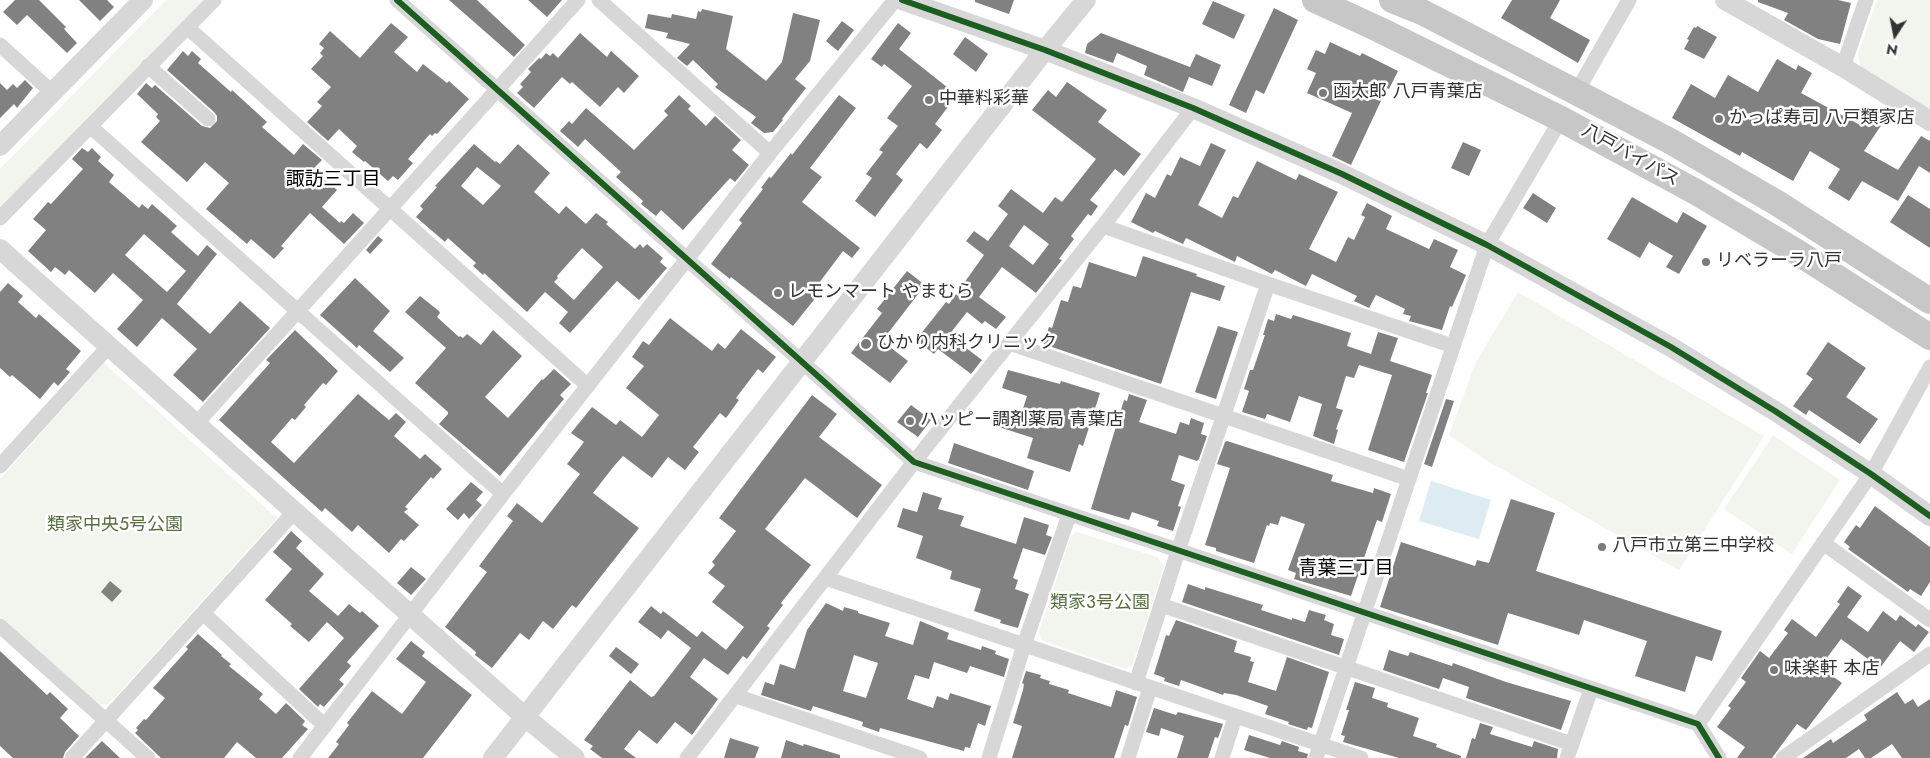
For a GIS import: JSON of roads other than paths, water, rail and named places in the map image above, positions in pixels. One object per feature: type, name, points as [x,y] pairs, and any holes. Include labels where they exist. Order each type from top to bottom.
[{"type":"highway","name":"八戸バイパス","points":[[1315,0],[1561,119],[1696,192],[1800,254],[1930,337]]},
{"type":"highway","name":"八戸バイパス","points":[[1392,0],[1424,14],[1576,91],[1670,141],[1777,203],[1930,301]]},
{"type":"street","points":[[0,146],[143,0]]},
{"type":"street","points":[[0,218],[214,0]]},
{"type":"street","points":[[397,0],[914,462],[1364,614],[1698,724],[1719,758]]},
{"type":"street","points":[[196,424],[578,0]]},
{"type":"street","points":[[600,0],[770,154]]},
{"type":"street","points":[[300,758],[503,494],[770,154],[895,0]]},
{"type":"street","points":[[902,0],[1045,50],[1193,108],[1342,174],[1487,246],[1671,347],[1775,411],[1871,474],[1930,516]]},
{"type":"street","points":[[493,758],[1086,0]]},
{"type":"street","points":[[1576,91],[1629,0]]},
{"type":"street","points":[[1725,0],[1843,67],[1930,121]]},
{"type":"street","points":[[1843,67],[1866,0]]},
{"type":"street","points":[[187,27],[588,386]]},
{"type":"street","points":[[0,45],[52,92]]},
{"type":"street","points":[[148,66],[208,119]]},
{"type":"street","points":[[687,758],[914,462],[1103,226],[1193,108]]},
{"type":"street","points":[[1318,751],[1487,246],[1561,119]]},
{"type":"street","points":[[90,126],[503,494]]},
{"type":"street","points":[[1103,226],[1453,346]]},
{"type":"street","points":[[0,249],[525,717],[575,758]]},
{"type":"street","points":[[1128,758],[1161,605],[1268,284]]},
{"type":"street","points":[[1009,343],[1409,479]]},
{"type":"street","points":[[0,466],[109,346]]},
{"type":"street","points":[[1698,724],[1871,474],[1930,367]]},
{"type":"street","points":[[72,758],[294,512]]},
{"type":"street","points":[[989,758],[1024,645],[1069,514]]},
{"type":"street","points":[[1823,543],[1930,620]]},
{"type":"street","points":[[825,578],[1235,717],[1318,751],[1361,758]]},
{"type":"street","points":[[1161,605],[1347,668],[1569,751],[1591,689]]},
{"type":"street","points":[[203,614],[325,726]]},
{"type":"street","points":[[2,632],[148,758]]},
{"type":"street","points":[[1783,758],[1930,654]]},
{"type":"street","points":[[736,696],[920,758]]},
{"type":"street","points":[[1222,758],[1235,717]]},
{"type":"place","name":"函太郎 八戸青葉店","points":[[1323,93]]},
{"type":"place","name":"中華料彩華","points":[[929,100]]},
{"type":"place","name":"かっぱ寿司 八戸類家店","points":[[1719,119]]},
{"type":"place","name":"リベラーラ八戸","points":[[1706,262]]},
{"type":"place","name":"レモンマート やまむら","points":[[778,293]]},
{"type":"place","name":"ひかり内科クリニック","points":[[866,344]]},
{"type":"place","name":"ハッピー調剤薬局 青葉店","points":[[910,421]]},
{"type":"place","name":"八戸市立第三中学校","points":[[1602,547]]},
{"type":"place","name":"味楽軒 本店","points":[[1774,670]]},
{"type":"district","name":"諏訪三丁目","points":[[333,180]]},
{"type":"district","name":"青葉三丁目","points":[[1346,569]]},
{"type":"park label","name":"類家中央5号公園","points":[[115,526]]},
{"type":"park label","name":"類家3号公園","points":[[1100,604]]}]
